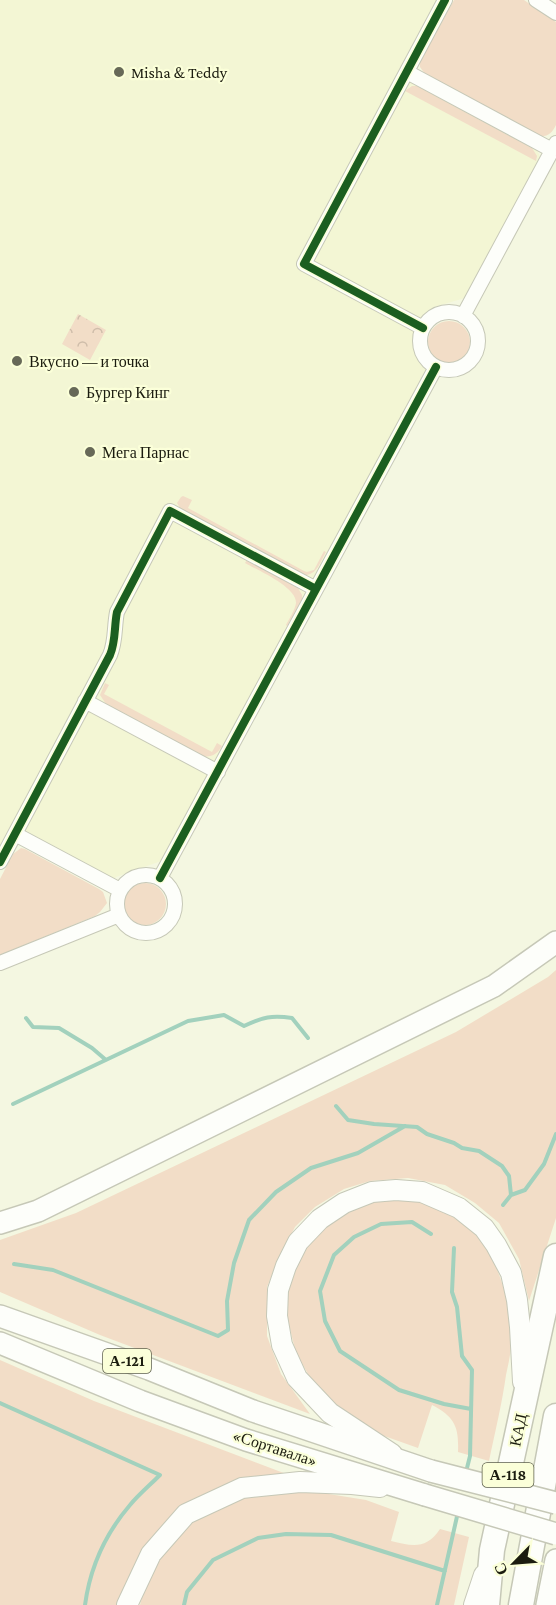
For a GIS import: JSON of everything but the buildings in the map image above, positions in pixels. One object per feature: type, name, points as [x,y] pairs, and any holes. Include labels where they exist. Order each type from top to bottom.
[{"type":"highway","points":[[0,1223],[38,1211],[494,986],[556,942]]},
{"type":"highway","name":"КАД","points":[[487,1605],[492,1550],[556,1256]]},
{"type":"highway","name":"«Сортавала»","points":[[0,1316],[149,1369],[253,1411],[404,1463],[556,1503]]},
{"type":"highway","name":"«Сортавала»","points":[[0,1343],[140,1401],[246,1440],[556,1534]]},
{"type":"highway","name":"КАД","points":[[522,1605],[556,1416]]},
{"type":"highway","points":[[547,1605],[556,1560]]},
{"type":"main road","points":[[404,1463],[330,1413],[297,1378],[282,1345],[277,1316],[278,1290],[286,1266],[298,1242],[320,1219],[344,1203],[372,1192],[396,1190],[422,1192],[459,1208],[484,1228],[511,1273],[520,1328],[524,1401]]},
{"type":"main road","points":[[127,1605],[151,1554],[186,1514],[242,1488],[300,1482],[351,1484],[416,1492]]},
{"type":"main road","points":[[474,1605],[492,1550]]},
{"type":"street","points":[[536,0],[556,13]]},
{"type":"street","points":[[423,328],[304,264],[443,3]]},
{"type":"street","points":[[407,72],[554,146],[463,316]]},
{"type":"street","points":[[445,312],[454,312],[463,316],[475,328],[477,346],[475,355],[462,367],[453,370],[436,367],[429,362],[420,346],[423,328],[429,320],[445,312]]},
{"type":"street","points":[[160,878],[436,367]]},
{"type":"street","points":[[0,862],[113,648],[117,612],[170,511],[316,589]]},
{"type":"street","points":[[85,701],[218,772]]},
{"type":"street","points":[[15,834],[120,890]]},
{"type":"street","points":[[142,875],[160,878],[173,893],[174,914],[161,929],[152,933],[132,930],[118,915],[117,898],[120,890],[125,883],[142,875]]},
{"type":"street","points":[[0,963],[118,915]]},
{"type":"shaded area","points":[[0,0],[450,0],[409,77],[535,145],[541,159],[465,298],[434,307],[424,316],[416,332],[414,344],[428,371],[164,860],[116,877],[106,887],[6,835],[0,845]]},
{"type":"green space","points":[[454,0],[524,0],[556,22],[556,125],[549,134],[539,136],[425,74],[420,67],[420,62]]},
{"type":"green space","points":[[412,86],[417,86],[532,148],[537,156],[536,161],[405,91]]},
{"type":"green space","points":[[78,314],[106,330],[90,360],[62,344]]},
{"type":"green space","points":[[449,321],[464,327],[470,342],[464,357],[449,363],[434,357],[428,342],[434,327]]},
{"type":"green space","points":[[183,496],[192,500],[188,508],[304,571],[314,570],[324,551],[326,552],[315,571],[303,575],[180,508],[177,503]]},
{"type":"green space","points":[[247,560],[298,588],[302,599],[287,626],[296,603],[295,597],[283,585],[245,563]]},
{"type":"green space","points":[[105,683],[109,685],[104,694],[212,752],[217,743],[222,746],[212,755],[206,757],[199,755],[106,704],[100,695]]},
{"type":"green space","points":[[21,848],[99,889],[103,892],[107,903],[95,916],[0,955],[0,879],[13,854]]},
{"type":"green space","points":[[145,883],[160,889],[166,904],[160,919],[145,925],[130,919],[124,904],[130,889]]},
{"type":"green space","points":[[556,970],[556,1218],[529,1301],[519,1259],[499,1223],[475,1203],[445,1185],[408,1178],[370,1181],[344,1189],[315,1207],[295,1227],[280,1255],[267,1287],[267,1336],[281,1374],[310,1414],[100,1335],[0,1292],[0,1240],[76,1213],[456,1032]]},
{"type":"green space","points":[[387,1198],[425,1200],[449,1212],[466,1225],[480,1241],[492,1258],[500,1278],[510,1321],[511,1347],[489,1461],[458,1452],[458,1436],[454,1424],[446,1414],[432,1405],[418,1448],[373,1432],[334,1406],[312,1381],[296,1353],[285,1309],[293,1267],[312,1237],[346,1210]]},
{"type":"green space","points":[[0,1360],[94,1401],[289,1475],[181,1508],[135,1565],[119,1605],[0,1605]]},
{"type":"green space","points":[[310,1491],[366,1500],[399,1512],[391,1541],[418,1545],[435,1536],[440,1529],[469,1537],[454,1605],[140,1605],[157,1564],[183,1531],[199,1518],[237,1499],[265,1493]]},
{"type":"waterway","points":[[13,1104],[188,1021],[224,1015],[244,1026],[268,1018],[292,1018],[308,1038]]},
{"type":"waterway","points":[[26,1018],[33,1027],[59,1028],[92,1048],[106,1060]]},
{"type":"waterway","points":[[336,1106],[348,1120],[417,1127],[427,1134],[462,1148],[479,1151],[502,1166],[509,1176],[511,1195],[503,1205]]},
{"type":"waterway","points":[[14,1264],[53,1270],[218,1336],[228,1330],[227,1301],[234,1263],[249,1220],[276,1192],[311,1168],[358,1153],[405,1126]]},
{"type":"waterway","points":[[511,1195],[525,1190],[544,1164],[556,1134]]},
{"type":"waterway","points":[[431,1234],[412,1222],[381,1224],[354,1237],[334,1255],[320,1291],[325,1321],[340,1351],[399,1390],[444,1404],[471,1409]]},
{"type":"waterway","points":[[454,1248],[452,1292],[457,1307],[462,1356],[472,1370],[470,1456],[466,1472]]},
{"type":"waterway","points":[[0,1403],[160,1475],[130,1505],[107,1539],[95,1564],[85,1605]]},
{"type":"waterway","points":[[437,1605],[458,1512]]},
{"type":"waterway","points":[[184,1605],[187,1592],[213,1560],[258,1538],[286,1534],[331,1535],[445,1571]]},
{"type":"cycle path","points":[[423,328],[304,264],[445,0]]},
{"type":"cycle path","points":[[160,878],[436,367]]},
{"type":"cycle path","points":[[0,862],[110,655],[117,612],[170,511],[316,589]]},
{"type":"place","name":"Misha & Teddy","points":[[119,72]]},
{"type":"place","name":"Вкусно — и точка","points":[[17,361]]},
{"type":"place","name":"Бургер Кинг","points":[[74,392]]},
{"type":"place","name":"Мега Парнас","points":[[90,452]]}]
